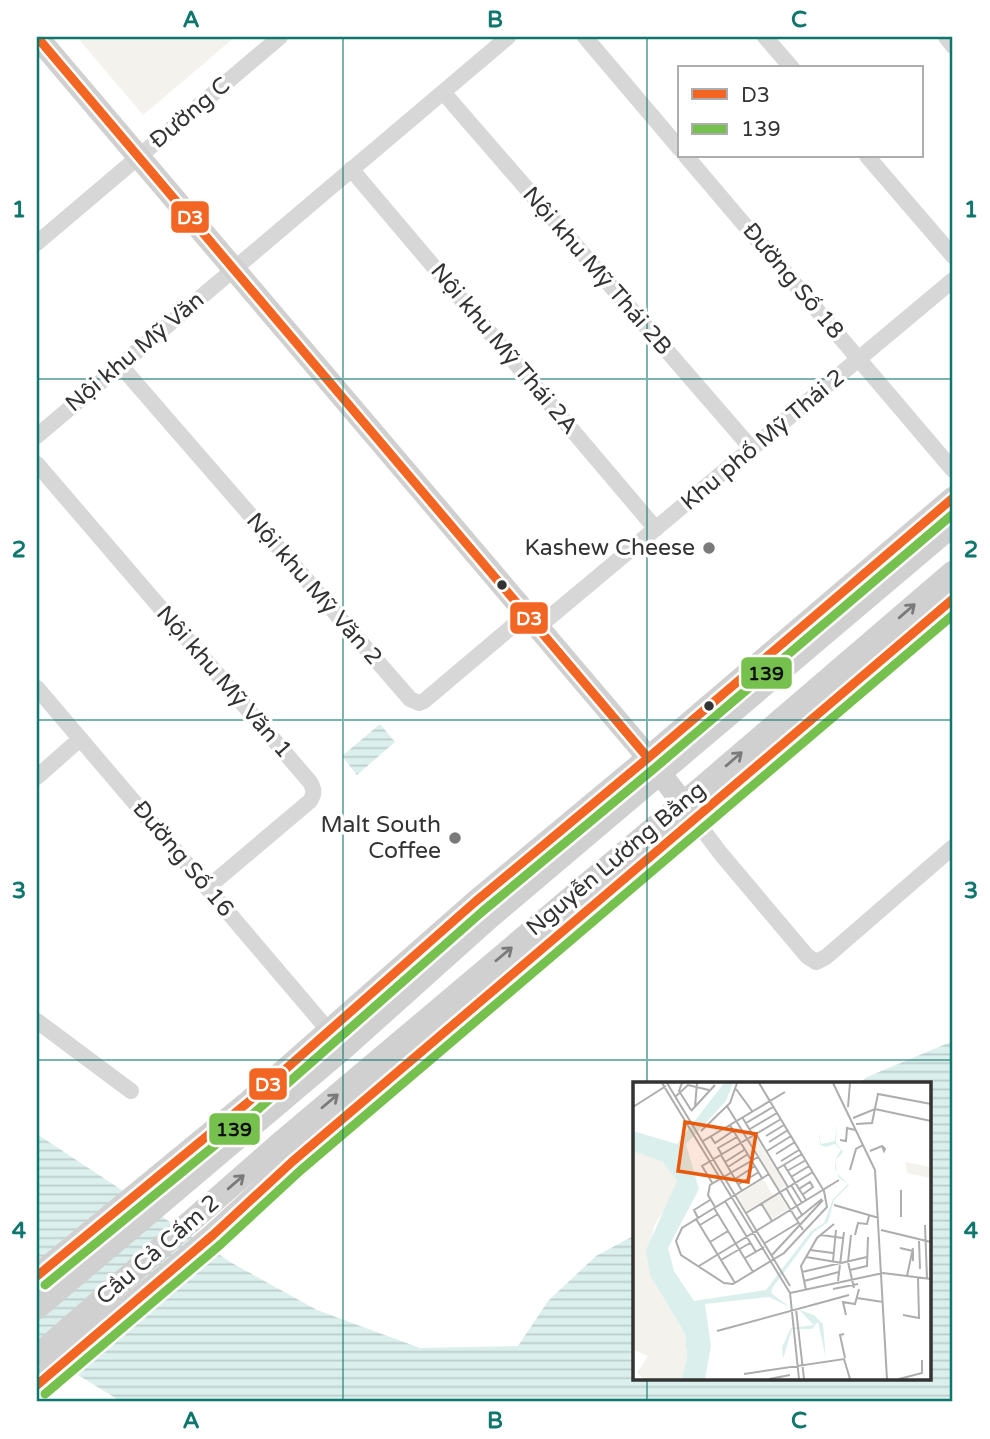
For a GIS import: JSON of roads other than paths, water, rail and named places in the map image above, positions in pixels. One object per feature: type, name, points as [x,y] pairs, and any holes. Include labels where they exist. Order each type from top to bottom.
[{"type":"main road","points":[[39,43],[532,620],[654,765],[688,811]]},
{"type":"main road","name":"Nguyễn Lương Bằng","points":[[654,765],[953,498]]},
{"type":"main road","name":"Nguyễn Lương Bằng","points":[[253,1112],[336,1040],[475,902],[654,765],[953,526]]},
{"type":"main road","name":"Nguyễn Lương Bằng","points":[[286,1153],[688,811],[953,572]]},
{"type":"main road","name":"Nguyễn Lương Bằng","points":[[688,811],[953,599]]},
{"type":"main road","points":[[37,1276],[253,1112]]},
{"type":"main road","name":"Cầu Cả Cấm 2","points":[[37,1308],[253,1112]]},
{"type":"main road","name":"Cầu Cả Cấm 2","points":[[37,1356],[286,1153]]},
{"type":"main road","name":"Cầu Cả Cấm 2","points":[[37,1385],[213,1235],[286,1153]]},
{"type":"street","name":"Đường C","points":[[37,243],[280,37]]},
{"type":"street","points":[[234,269],[508,37]]},
{"type":"street","points":[[585,37],[678,147]]},
{"type":"street","points":[[765,37],[790,66]]},
{"type":"street","points":[[946,37],[953,46]]},
{"type":"street","name":"Nội khu Mỹ Thái 2B","points":[[443,92],[752,449]]},
{"type":"street","name":"Đường Số 18","points":[[688,158],[953,470]]},
{"type":"street","points":[[869,158],[953,256]]},
{"type":"street","name":"Nội khu Mỹ Thái 2A","points":[[351,169],[656,529]]},
{"type":"street","name":"Nội khu Mỹ Văn","points":[[37,436],[234,269]]},
{"type":"street","name":"Khu phố Mỹ Thái 2","points":[[532,620],[656,529],[953,280]]},
{"type":"street","name":"Nội khu Mỹ Văn 2","points":[[120,365],[410,699],[419,703],[424,701],[532,620]]},
{"type":"street","name":"Nội khu Mỹ Văn 1","points":[[37,464],[314,788],[310,801],[207,888]]},
{"type":"street","name":"Đường Số 16","points":[[37,688],[336,1040]]},
{"type":"street","points":[[37,777],[80,738]]},
{"type":"street","points":[[688,811],[807,956],[816,961],[826,957],[953,847]]},
{"type":"street","points":[[37,1021],[131,1091]]},
{"type":"place","name":"Kashew Cheese","points":[[709,548]]},
{"type":"place","name":"Malt South Coffee","points":[[455,838]]}]
